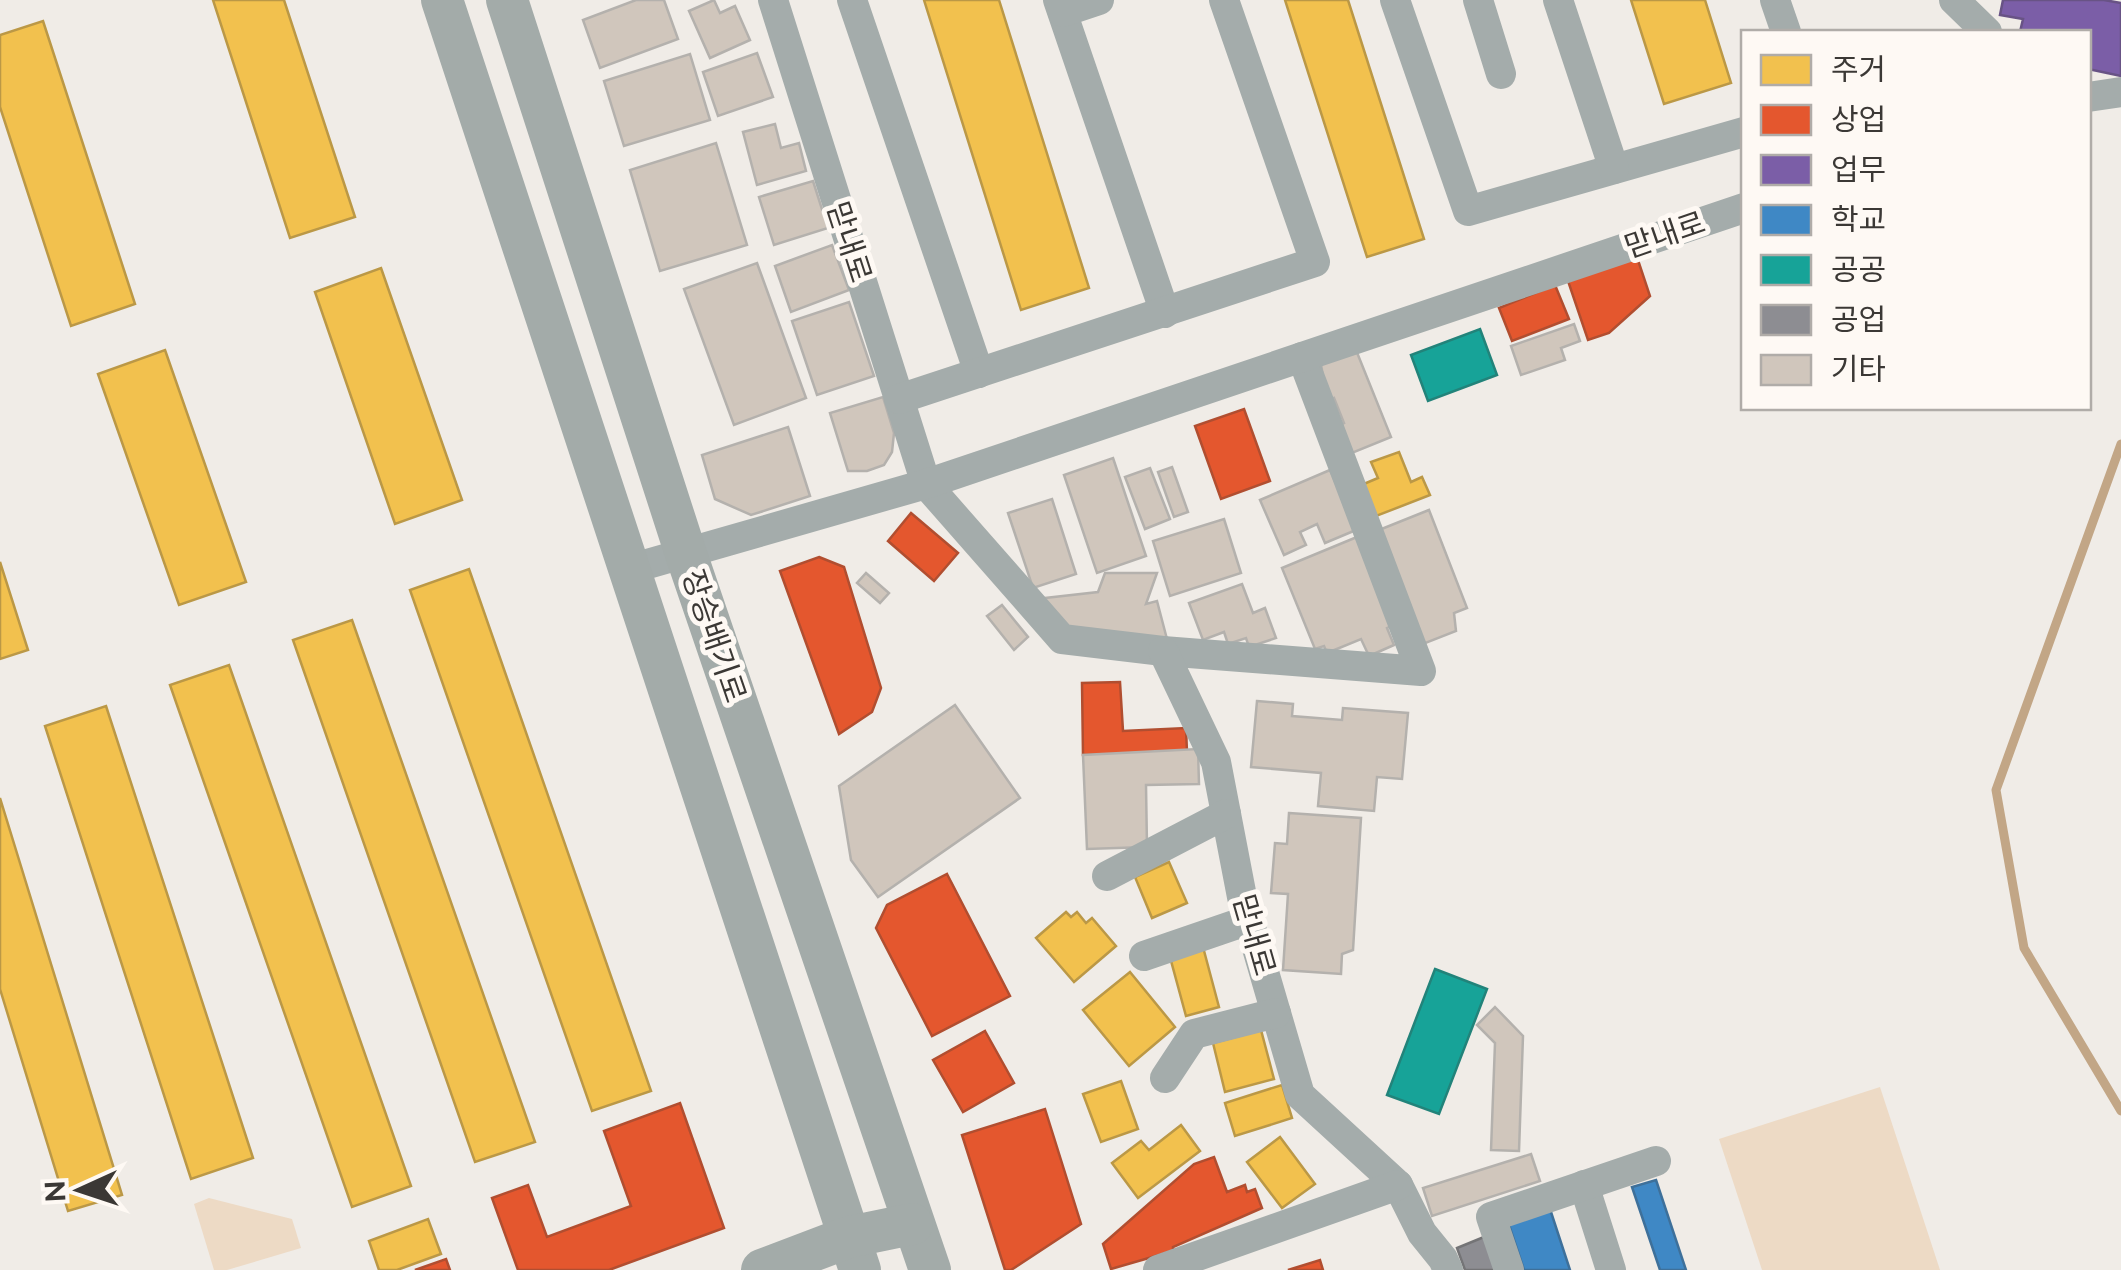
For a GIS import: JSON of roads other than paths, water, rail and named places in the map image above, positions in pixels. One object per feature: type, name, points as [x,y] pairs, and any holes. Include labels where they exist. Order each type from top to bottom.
[{"type":"street","name":"장승배기로","points":[[442,0],[855,1254]]},
{"type":"street","name":"장승배기로","points":[[507,0],[685,551],[930,1270]]},
{"type":"street","name":"맏내로","points":[[773,0],[926,484],[1062,638],[1163,651],[1421,671],[1302,357]]},
{"type":"street","points":[[852,0],[980,374]]},
{"type":"street","points":[[1098,0],[1060,6],[1165,312]]},
{"type":"street","points":[[899,399],[1315,262],[1224,0]]},
{"type":"street","points":[[1395,0],[1468,210],[1741,133]]},
{"type":"street","points":[[1478,0],[1501,74]]},
{"type":"street","points":[[1558,0],[1614,169]]},
{"type":"street","points":[[1776,0],[1785,30]]},
{"type":"street","points":[[1954,0],[1985,30]]},
{"type":"street","points":[[2091,97],[2121,92]]},
{"type":"street","name":"맏내로","points":[[630,569],[926,484],[1741,209]]},
{"type":"street","name":"맏내로","points":[[1163,651],[1216,762],[1248,920],[1300,1096],[1398,1185]]},
{"type":"street","points":[[1107,876],[1226,814]]},
{"type":"street","points":[[1144,956],[1248,920]]},
{"type":"street","points":[[1165,1078],[1194,1034],[1276,1013]]},
{"type":"street","points":[[1508,1270],[1491,1217],[1656,1161]]},
{"type":"street","points":[[1158,1270],[1398,1185],[1422,1233],[1448,1270]]},
{"type":"street","points":[[1584,1185],[1611,1270]]},
{"type":"street","points":[[762,1270],[855,1254],[912,1224]]},
{"type":"waterway","points":[[2121,444],[1996,790],[2024,948],[2121,1111]]}]
